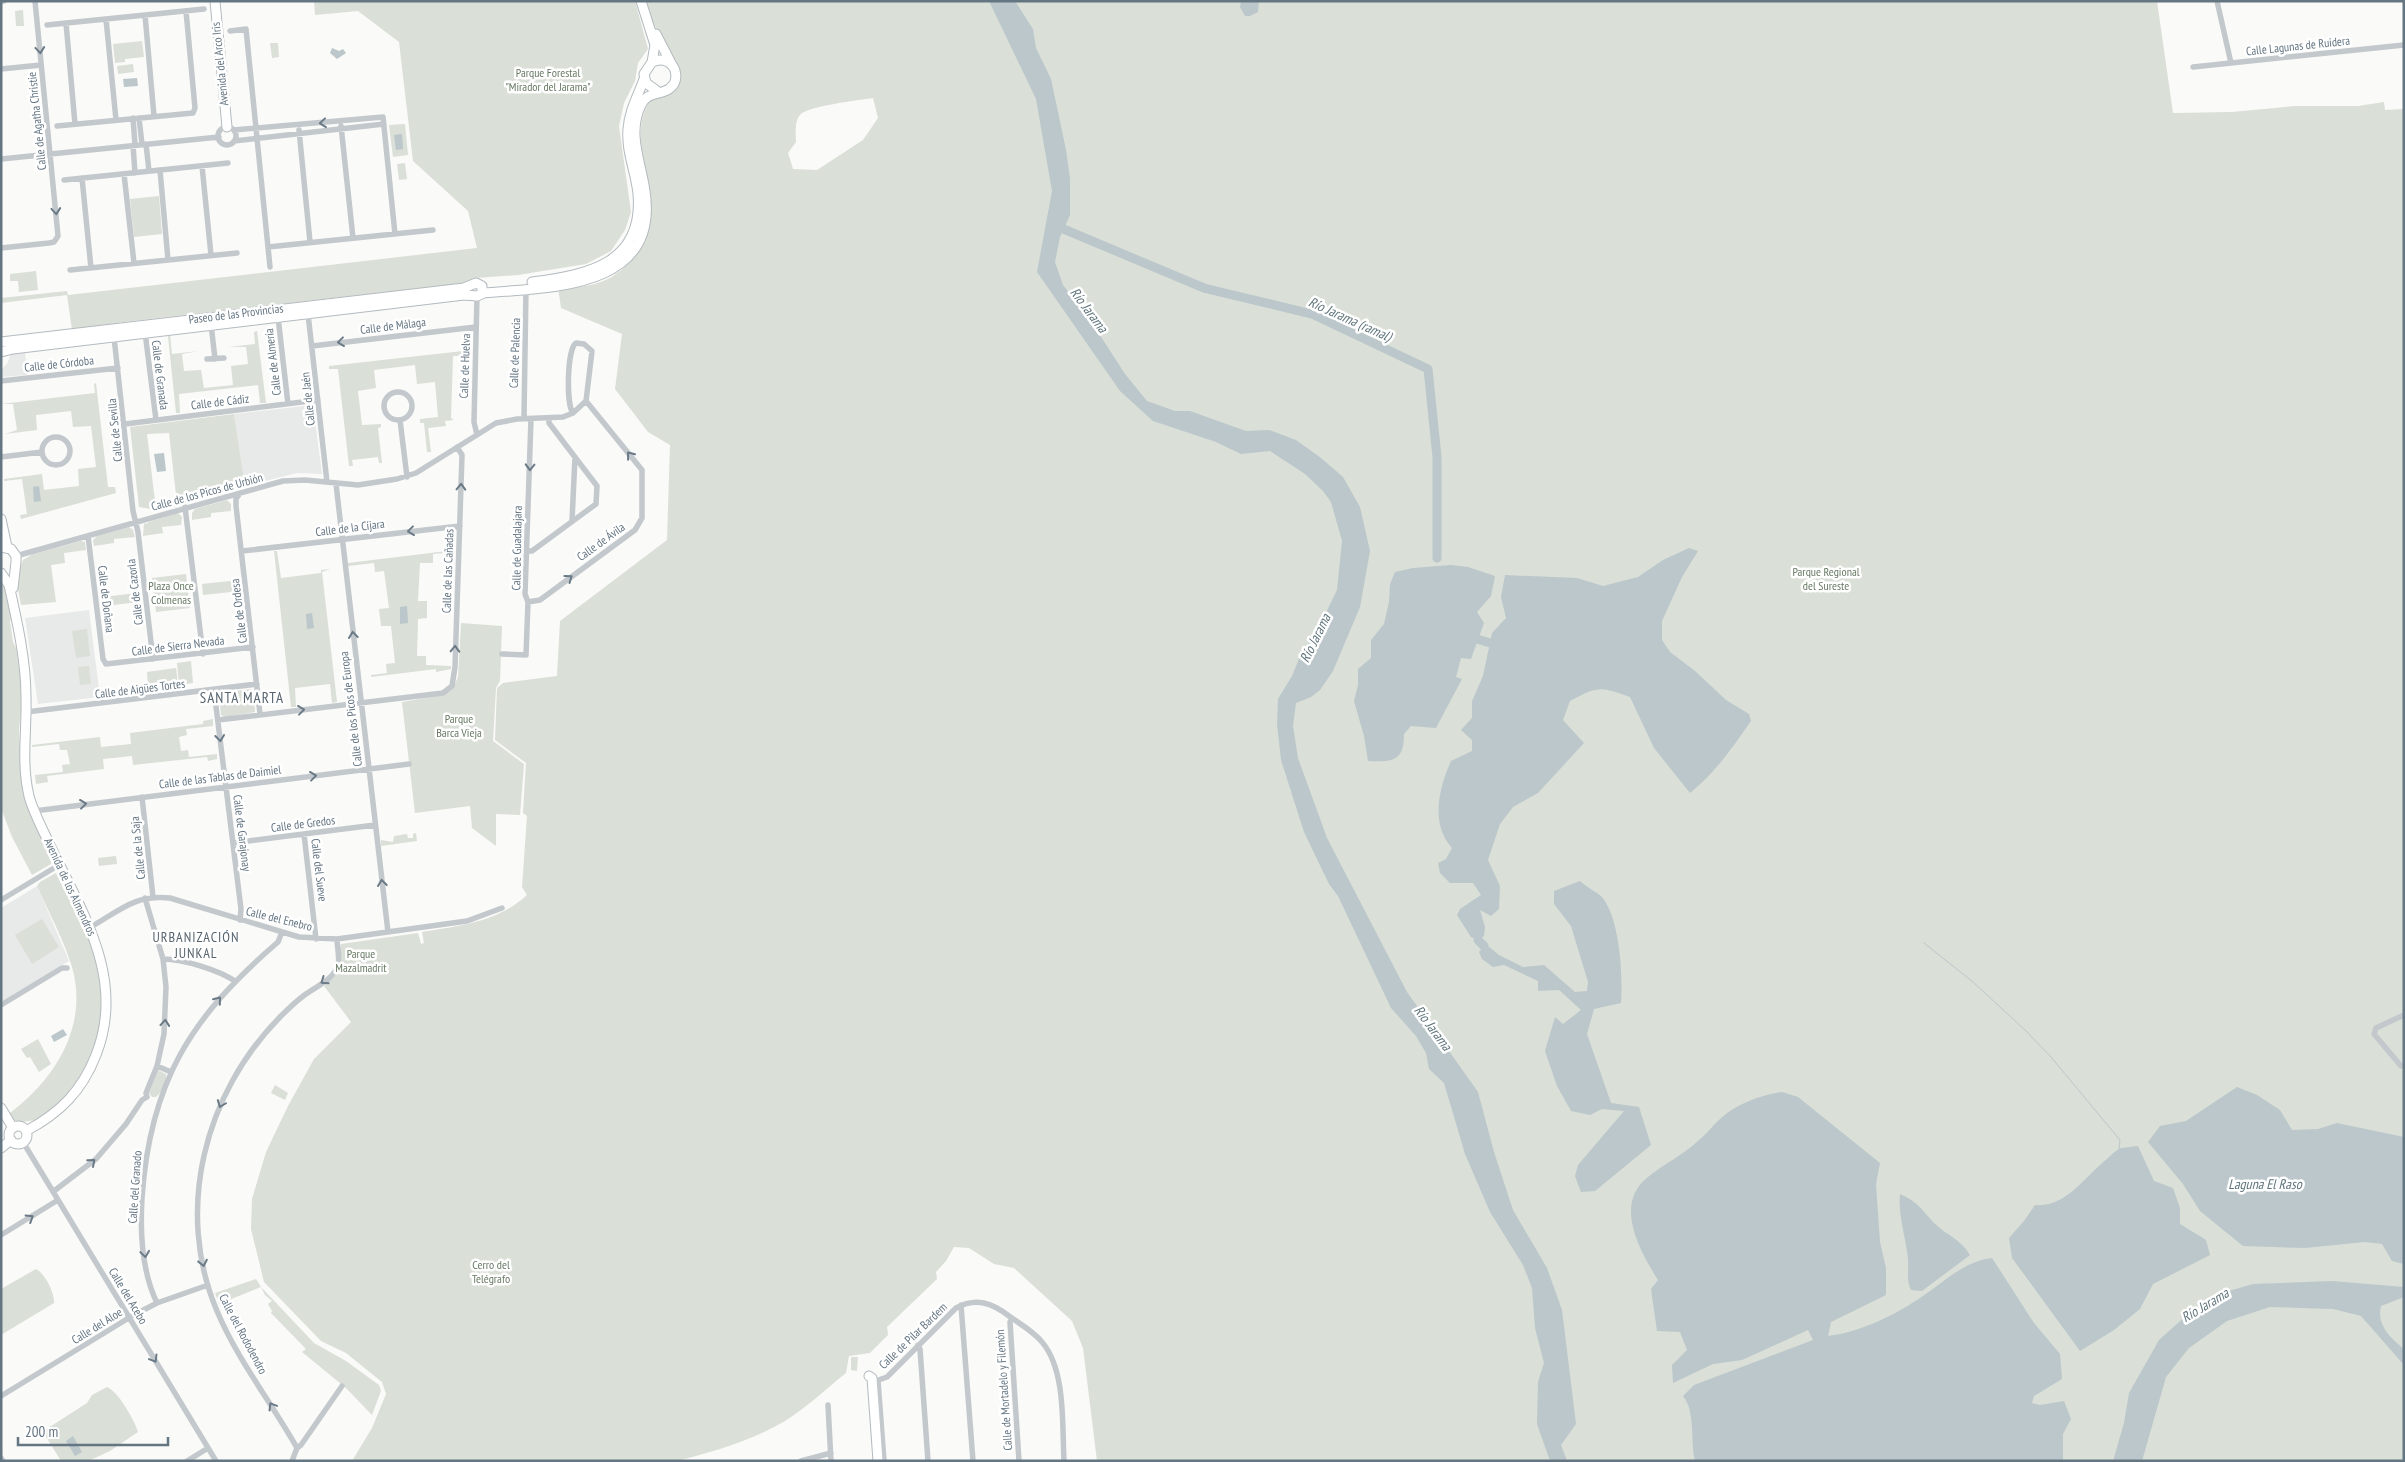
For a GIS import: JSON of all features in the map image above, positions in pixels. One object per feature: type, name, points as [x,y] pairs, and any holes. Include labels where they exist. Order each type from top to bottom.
[{"type":"street","name":"Calle de Agatha Christie","points":[[1,248],[49,244],[57,239],[35,1]]},
{"type":"street","name":"Avenida del Arco Iris","points":[[215,1],[230,128]]},
{"type":"street","points":[[641,1],[655,45],[652,62]]},
{"type":"street","points":[[2217,1],[2230,63]]},
{"type":"street","points":[[47,25],[204,9]]},
{"type":"street","points":[[57,126],[192,113],[195,108],[186,11]]},
{"type":"street","points":[[145,15],[154,116]]},
{"type":"street","points":[[106,19],[116,120]]},
{"type":"street","points":[[647,20],[672,65],[676,75],[673,85],[664,91],[657,91],[649,87],[644,78],[645,69],[652,62],[662,60],[672,65]]},
{"type":"street","points":[[66,23],[75,124]]},
{"type":"street","name":"Avenida del Arco Iris","points":[[230,30],[246,29],[270,267]]},
{"type":"street","name":"Calle Lagunas de Ruidera","points":[[2194,67],[2404,45]]},
{"type":"street","points":[[1,69],[41,65]]},
{"type":"street","name":"Paseo de las Provincias","points":[[1,342],[470,286],[469,292],[478,292],[492,286],[569,277],[597,269],[619,254],[632,235],[638,215],[638,192],[628,144],[628,130],[634,101],[644,78]]},
{"type":"street","name":"Paseo de las Provincias","points":[[1,352],[13,348],[592,280],[617,266],[636,244],[642,230],[646,203],[635,144],[636,117],[645,98],[657,91]]},
{"type":"street","points":[[384,124],[257,137],[234,141],[230,144],[224,144],[219,137],[220,131],[230,128],[256,129],[382,117],[384,124],[395,234]]},
{"type":"street","points":[[135,173],[139,145],[136,118]]},
{"type":"street","points":[[341,121],[353,238]]},
{"type":"street","points":[[299,125],[310,242]]},
{"type":"street","points":[[230,128],[236,135],[234,141]]},
{"type":"street","points":[[1,159],[219,137]]},
{"type":"street","points":[[139,145],[149,171]]},
{"type":"street","points":[[64,180],[228,163]]},
{"type":"street","points":[[202,166],[211,255]]},
{"type":"street","points":[[160,170],[168,260]]},
{"type":"street","points":[[124,174],[134,263]]},
{"type":"street","points":[[82,178],[91,268]]},
{"type":"street","points":[[268,247],[433,230]]},
{"type":"street","points":[[70,270],[237,253]]},
{"type":"street","name":"Calle de Palencia","points":[[524,418],[526,288]]},
{"type":"street","name":"Calle de Huelva","points":[[477,435],[474,422],[478,292]]},
{"type":"street","name":"Calle de Jaén","points":[[308,314],[327,482]]},
{"type":"street","name":"Calle de Almería","points":[[278,317],[288,404]]},
{"type":"street","name":"Paseo de las Provincias","points":[[211,324],[215,358]]},
{"type":"street","name":"Calle de Málaga","points":[[312,346],[476,326]]},
{"type":"street","name":"Calle de Granada","points":[[145,332],[156,420]]},
{"type":"street","name":"Calle de Sevilla","points":[[114,337],[136,522]]},
{"type":"street","points":[[576,343],[584,344],[592,351],[586,401],[573,413],[568,402],[570,350],[576,343]]},
{"type":"street","points":[[207,359],[224,358]]},
{"type":"street","name":"Calle de Córdoba","points":[[1,381],[118,368]]},
{"type":"street","points":[[399,392],[411,399],[412,408],[408,416],[400,420],[387,415],[384,406],[390,394],[399,392]]},
{"type":"street","name":"Calle de Cádiz","points":[[125,424],[318,400]]},
{"type":"street","name":"Calle de Ávila","points":[[528,602],[540,600],[635,530],[641,522],[642,470],[586,401]]},
{"type":"street","name":"Calle de los Picos de Urbión","points":[[16,556],[283,481],[305,480],[336,484],[370,484],[407,477],[422,470],[496,423],[524,418],[549,418],[573,413]]},
{"type":"street","points":[[526,551],[532,551],[596,504],[597,486],[549,423],[549,418]]},
{"type":"street","name":"Calle de Guadalajara","points":[[502,654],[526,655],[528,602],[525,594],[531,419]]},
{"type":"street","points":[[400,420],[407,477]]},
{"type":"street","points":[[55,436],[68,442],[71,451],[68,460],[59,465],[50,464],[42,452],[46,440],[55,436]]},
{"type":"street","name":"Calle de las Cañadas","points":[[361,703],[443,693],[452,686],[454,680],[462,455],[457,446]]},
{"type":"street","points":[[1,457],[42,452]]},
{"type":"street","points":[[572,521],[575,457]]},
{"type":"street","name":"Calle de los Picos de Europa","points":[[336,484],[388,932]]},
{"type":"street","name":"Calle de Ordesa","points":[[240,493],[236,499],[236,506],[260,714]]},
{"type":"street","points":[[226,497],[236,506]]},
{"type":"street","points":[[185,508],[203,654]]},
{"type":"street","points":[[1,519],[4,547],[16,556]]},
{"type":"street","name":"Calle de Cazorla","points":[[136,522],[153,659]]},
{"type":"street","name":"Calle de la Cíjara","points":[[242,551],[460,526]]},
{"type":"street","name":"Calle de Doñana","points":[[88,536],[103,659],[106,664]]},
{"type":"street","name":"Avenida de los Almendros","points":[[15,613],[13,578],[16,556]]},
{"type":"street","points":[[1,572],[7,572],[14,566]]},
{"type":"street","name":"Avenida de los Almendros","points":[[1,572],[9,585],[26,684],[24,759],[29,796],[34,811],[89,928],[100,956],[106,985],[106,1011],[100,1045],[88,1076],[73,1097],[52,1116],[26,1131]]},
{"type":"street","name":"Calle de Sierra Nevada","points":[[106,664],[253,647]]},
{"type":"street","name":"Calle de Aigües Tortes","points":[[26,712],[257,684]]},
{"type":"street","name":"Calle de Garajonay","points":[[214,690],[241,909],[240,920]]},
{"type":"street","points":[[218,720],[361,703]]},
{"type":"street","name":"Calle de las Tablas de Daimiel","points":[[34,811],[409,764]]},
{"type":"street","name":"Calle de la Saja","points":[[142,797],[153,897]]},
{"type":"street","name":"Calle de Gredos","points":[[233,843],[375,825]]},
{"type":"street","name":"Calle del Sueve","points":[[304,834],[316,939]]},
{"type":"street","points":[[1,900],[60,865]]},
{"type":"street","name":"Calle del Enebro","points":[[89,928],[129,903],[153,897],[170,898],[282,932],[316,939],[337,939],[467,921],[502,908]]},
{"type":"street","points":[[144,898],[163,959],[166,1011],[157,1066],[146,1093],[147,1097]]},
{"type":"street","name":"Calle del Granado","points":[[157,1302],[147,1272],[141,1215],[146,1153],[159,1102],[171,1072],[201,1021],[236,981],[278,942],[282,932]]},
{"type":"street","name":"Calle del Rododendro","points":[[297,1448],[234,1344],[217,1312],[208,1285],[200,1248],[198,1192],[205,1148],[216,1114],[232,1080],[247,1055],[264,1034],[301,997],[336,971],[339,963],[337,939]]},
{"type":"street","points":[[163,959],[175,960],[224,975],[236,981]]},
{"type":"street","points":[[1,1005],[62,968],[67,968]]},
{"type":"street","points":[[2404,1015],[2376,1028],[2374,1034],[2401,1066],[2404,1066]]},
{"type":"street","points":[[157,1066],[171,1072]]},
{"type":"street","points":[[147,1097],[159,1102]]},
{"type":"street","points":[[54,1191],[96,1159],[126,1124],[142,1100],[147,1097]]},
{"type":"street","points":[[1,1108],[13,1128]]},
{"type":"street","points":[[19,1126],[26,1131],[26,1138],[23,1142],[15,1143],[11,1140],[10,1133],[13,1128],[19,1126]]},
{"type":"street","points":[[1,1148],[11,1140]]},
{"type":"street","name":"Calle del Acebo","points":[[23,1142],[216,1461]]},
{"type":"street","points":[[1,1235],[58,1200]]},
{"type":"street","name":"Calle del Aloe","points":[[1,1396],[157,1302],[208,1285]]},
{"type":"street","name":"Calle de Pilar Bardem","points":[[875,1382],[886,1377],[961,1305],[975,1302],[991,1304],[1043,1343],[1056,1368],[1064,1461]]},
{"type":"street","points":[[961,1305],[973,1461]]},
{"type":"street","name":"Calle de Mortadelo y Filemón","points":[[1012,1318],[1010,1322],[1019,1461]]},
{"type":"street","points":[[918,1345],[920,1349],[928,1461]]},
{"type":"street","points":[[873,1461],[868,1377],[872,1377],[875,1382],[884,1461]]},
{"type":"street","points":[[875,1382],[878,1461]]},
{"type":"street","points":[[292,1461],[297,1448],[342,1386]]},
{"type":"street","points":[[828,1405],[831,1461]]},
{"type":"street","points":[[187,1461],[208,1448]]},
{"type":"street","points":[[801,1461],[831,1453]]},
{"type":"shaded area","points":[[25,352],[27,375],[1,377],[1,371],[8,362],[11,353]]},
{"type":"shaded area","points":[[313,405],[322,474],[297,473],[245,486],[234,414]]},
{"type":"shaded area","points":[[89,610],[100,697],[38,704],[25,618]]},
{"type":"shaded area","points":[[37,886],[69,961],[1,1002],[1,908]]},
{"type":"green space","name":"Parque Forestal \"Mirador del Jarama\"","points":[[314,1],[635,1],[648,49],[638,63],[635,81],[624,103],[619,126],[631,212],[625,230],[611,251],[586,264],[518,275],[476,278],[464,283],[123,322],[72,330],[67,295],[1,303],[1,298],[67,291],[68,295],[477,248],[468,211],[413,161],[399,42],[358,11],[315,15]]},
{"type":"green space","name":"Parque Regional del Sureste","points":[[644,1],[2157,1],[2173,113],[2232,112],[2295,106],[2358,106],[2384,102],[2385,110],[2404,109],[2404,1461],[1097,1461],[1083,1348],[1072,1321],[1014,1268],[994,1264],[969,1248],[954,1247],[946,1261],[936,1272],[937,1279],[887,1327],[888,1335],[870,1353],[849,1356],[846,1373],[793,1416],[772,1428],[732,1445],[676,1461],[352,1461],[372,1428],[386,1394],[382,1382],[346,1353],[321,1341],[264,1282],[251,1229],[252,1199],[266,1152],[288,1106],[314,1059],[351,1022],[324,986],[339,970],[341,944],[418,933],[421,944],[424,943],[422,932],[464,925],[491,917],[516,904],[527,895],[522,887],[527,816],[523,813],[526,763],[495,740],[497,688],[503,683],[557,676],[560,621],[667,540],[670,445],[648,432],[615,389],[622,334],[561,308],[558,287],[587,286],[612,277],[628,264],[643,243],[650,222],[651,201],[643,159],[642,120],[650,101],[672,92],[680,80],[680,70],[652,21]],"holes":[[[873,98],[878,118],[863,140],[817,170],[793,169],[788,153],[796,142],[797,121],[800,115],[813,109],[834,104]]]},
{"type":"green space","points":[[23,10],[24,26],[16,26],[15,11]]},
{"type":"green space","points":[[142,41],[144,57],[125,59],[125,62],[115,63],[113,44]]},
{"type":"green space","points":[[270,43],[278,43],[279,57],[272,58]]},
{"type":"green space","points":[[133,64],[134,72],[118,74],[117,66]]},
{"type":"green space","points":[[405,124],[408,155],[393,157],[389,125]]},
{"type":"green space","points":[[405,163],[407,179],[399,180],[397,164]]},
{"type":"green space","points":[[159,196],[162,234],[134,237],[130,199]]},
{"type":"green space","points":[[36,271],[38,290],[19,292],[18,281],[10,281],[10,274]]},
{"type":"green space","points":[[257,331],[266,403],[260,403],[258,385],[179,394],[180,413],[176,413],[168,336],[170,335],[172,354],[199,351],[182,354],[184,371],[201,370],[204,388],[233,385],[231,366],[248,364],[246,347],[229,347],[255,344],[254,332]]},
{"type":"green space","points":[[463,351],[464,356],[453,356],[451,418],[454,420],[445,421],[446,426],[428,428],[431,452],[427,452],[424,423],[420,423],[420,419],[438,417],[435,382],[417,384],[415,365],[374,370],[376,388],[358,391],[362,425],[381,424],[381,427],[378,428],[382,463],[379,463],[378,457],[352,460],[353,466],[349,466],[338,369],[329,369],[329,366]]},
{"type":"green space","points":[[96,383],[108,487],[115,487],[116,493],[21,519],[20,515],[27,514],[22,479],[4,481],[4,479],[42,474],[44,490],[79,486],[78,469],[96,467],[91,426],[73,427],[71,411],[36,415],[37,430],[5,434],[17,430],[13,404],[1,404],[95,393],[94,384]]},
{"type":"green space","points":[[234,414],[245,486],[177,504],[169,433],[147,434],[156,510],[139,507],[130,427]]},
{"type":"green space","points":[[227,500],[231,504],[231,511],[211,513],[211,517],[192,520],[192,513],[195,509]]},
{"type":"green space","points":[[178,513],[182,517],[181,525],[162,527],[163,533],[143,536],[144,523],[146,524]]},
{"type":"green space","points":[[129,527],[133,530],[135,537],[114,539],[114,543],[94,546],[93,540],[97,536]]},
{"type":"green space","points":[[81,541],[85,542],[86,550],[64,553],[65,563],[51,565],[56,602],[21,605],[18,583],[23,560],[33,554]]},
{"type":"green space","points":[[455,550],[455,552],[433,554],[433,563],[420,563],[418,601],[427,601],[427,618],[418,619],[417,656],[426,656],[426,665],[451,666],[451,669],[371,677],[371,675],[387,673],[386,664],[395,663],[391,626],[381,626],[379,609],[389,608],[384,571],[375,572],[374,563],[348,566],[348,563]]},
{"type":"green space","points":[[274,551],[277,551],[281,578],[321,573],[321,570],[330,569],[322,572],[337,702],[332,703],[330,684],[295,688],[296,707],[291,707]]},
{"type":"green space","name":"Plaza Once Colmenas","points":[[186,574],[190,608],[156,612],[152,578]]},
{"type":"green space","points":[[1,579],[4,583],[12,615],[10,622],[21,680],[22,702],[19,730],[21,769],[52,859],[51,864],[32,875],[12,837],[1,808]]},
{"type":"green space","points":[[239,580],[240,591],[203,595],[202,584]]},
{"type":"green space","points":[[137,593],[138,602],[105,606],[103,597]]},
{"type":"green space","name":"Parque Barca Vieja","points":[[461,623],[502,626],[500,681],[496,688],[493,741],[524,764],[520,815],[496,814],[496,846],[472,828],[470,806],[415,813],[402,702],[442,695],[454,686],[458,677]]},
{"type":"green space","points":[[87,629],[90,656],[76,658],[72,631]]},
{"type":"green space","points":[[191,661],[193,683],[179,685],[177,663]]},
{"type":"green space","points":[[89,666],[91,684],[80,685],[78,667]]},
{"type":"green space","points":[[176,668],[178,683],[148,687],[147,672]]},
{"type":"green space","points":[[251,689],[254,692],[255,712],[225,717],[221,715],[219,693]]},
{"type":"green space","points":[[213,719],[213,726],[186,729],[187,735],[179,737],[181,751],[188,750],[189,757],[217,754],[217,759],[208,761],[207,757],[133,765],[132,756],[103,759],[104,769],[47,776],[48,782],[36,784],[35,775],[63,772],[62,765],[70,764],[67,750],[60,750],[59,744],[32,747],[32,745],[100,737],[101,747],[131,744],[130,733],[203,724],[203,721]]},
{"type":"green space","points":[[416,833],[417,841],[381,846],[381,840],[393,842],[394,836],[407,834],[408,838],[413,838],[413,834]]},
{"type":"green space","points":[[116,856],[117,864],[99,866],[98,858]]},
{"type":"green space","points":[[56,873],[64,890],[70,895],[88,932],[96,954],[102,994],[102,1013],[99,1031],[85,1066],[59,1105],[42,1118],[28,1121],[14,1120],[10,1113],[41,1084],[54,1067],[72,1030],[76,1010],[76,989],[69,957],[37,886],[40,882]]},
{"type":"green space","points":[[42,919],[59,947],[32,964],[15,935]]},
{"type":"green space","points":[[38,1039],[51,1064],[39,1072],[30,1057],[27,1058],[21,1049]]},
{"type":"green space","points":[[158,1070],[166,1074],[166,1080],[160,1093],[156,1097],[152,1097],[149,1093]]},
{"type":"green space","points":[[275,1085],[288,1093],[285,1100],[271,1093]]},
{"type":"green space","points":[[36,1269],[49,1284],[54,1303],[1,1335],[1,1289]]},
{"type":"green space","points":[[256,1279],[261,1287],[219,1304],[215,1293]]},
{"type":"green space","points":[[261,1287],[314,1343],[346,1361],[379,1385],[381,1391],[372,1415],[346,1388],[302,1352],[306,1349],[271,1313],[272,1311],[268,1304],[272,1301],[265,1295]]},
{"type":"green space","points":[[851,1357],[858,1357],[857,1371],[851,1370]]},
{"type":"green space","points":[[107,1387],[121,1400],[138,1432],[110,1451],[88,1461],[61,1461],[45,1435],[45,1430],[87,1403],[92,1395]]},
{"type":"water","points":[[989,1],[1015,1],[1033,29],[1036,48],[1051,79],[1070,179],[1070,215],[1060,237],[1055,262],[1063,285],[1087,315],[1125,374],[1147,401],[1175,411],[1190,411],[1246,431],[1269,430],[1296,440],[1343,477],[1360,507],[1370,551],[1360,607],[1333,671],[1320,690],[1311,697],[1296,703],[1293,726],[1298,758],[1327,838],[1407,992],[1478,1092],[1494,1152],[1513,1210],[1547,1268],[1562,1310],[1576,1424],[1561,1445],[1567,1461],[1550,1461],[1537,1424],[1538,1382],[1544,1363],[1535,1328],[1532,1288],[1523,1265],[1490,1212],[1465,1154],[1444,1083],[1429,1069],[1426,1053],[1416,1036],[1391,1008],[1338,896],[1329,884],[1304,832],[1281,760],[1277,724],[1278,699],[1292,676],[1301,654],[1316,633],[1337,590],[1342,541],[1331,502],[1323,491],[1305,474],[1270,451],[1241,454],[1216,442],[1153,421],[1120,391],[1037,272],[1052,191],[1036,99]]},
{"type":"water","points":[[1241,1],[1259,1],[1258,12],[1245,16],[1240,7]]},
{"type":"water","points":[[332,48],[339,51],[343,49],[346,53],[337,59],[330,53]]},
{"type":"water","points":[[137,78],[138,86],[124,87],[123,79]]},
{"type":"water","points":[[402,134],[403,149],[396,150],[394,135]]},
{"type":"water","points":[[164,453],[166,471],[157,472],[154,454]]},
{"type":"water","points":[[39,486],[41,501],[34,502],[33,487]]},
{"type":"water","points":[[1689,548],[1698,551],[1682,577],[1662,621],[1662,640],[1670,652],[1695,671],[1726,700],[1749,714],[1751,721],[1716,768],[1690,793],[1654,748],[1630,697],[1599,689],[1587,692],[1570,701],[1563,720],[1584,743],[1538,793],[1513,807],[1500,824],[1488,860],[1500,886],[1499,909],[1491,916],[1480,910],[1485,927],[1484,936],[1478,940],[1471,937],[1457,915],[1460,909],[1481,895],[1473,883],[1450,883],[1440,873],[1438,863],[1446,859],[1452,848],[1441,828],[1439,817],[1440,794],[1451,761],[1472,751],[1472,740],[1461,730],[1472,718],[1472,701],[1483,676],[1492,633],[1506,618],[1501,597],[1505,575],[1577,578],[1603,586],[1638,577],[1663,560]]},
{"type":"water","points":[[1451,565],[1468,567],[1495,576],[1491,596],[1477,612],[1484,623],[1471,659],[1461,658],[1456,677],[1462,679],[1436,728],[1411,726],[1404,734],[1402,750],[1399,755],[1390,760],[1368,761],[1364,736],[1354,701],[1358,685],[1358,669],[1371,658],[1371,640],[1384,624],[1389,602],[1390,584],[1395,572],[1413,568]]},
{"type":"water","points":[[407,606],[408,623],[400,624],[400,607]]},
{"type":"water","points":[[312,613],[314,628],[307,629],[306,614]]},
{"type":"water","points":[[1580,881],[1602,897],[1608,907],[1613,919],[1621,963],[1621,1003],[1594,1009],[1587,1034],[1611,1103],[1639,1107],[1651,1145],[1595,1191],[1581,1192],[1575,1176],[1578,1165],[1624,1111],[1602,1109],[1590,1115],[1571,1111],[1557,1086],[1545,1051],[1555,1017],[1563,1024],[1581,1010],[1559,990],[1538,991],[1538,981],[1504,965],[1493,967],[1482,959],[1479,952],[1484,946],[1488,946],[1499,955],[1523,967],[1544,965],[1575,992],[1587,991],[1588,982],[1571,926],[1554,904],[1554,891]]},
{"type":"water","points":[[63,1029],[67,1035],[54,1042],[51,1036]]},
{"type":"water","name":"Laguna El Raso","points":[[2237,1087],[2257,1095],[2280,1110],[2292,1130],[2318,1129],[2337,1123],[2404,1137],[2404,1264],[2392,1261],[2382,1244],[2365,1242],[2305,1248],[2243,1246],[2200,1211],[2183,1184],[2148,1142],[2160,1126],[2186,1121]]},
{"type":"water","points":[[1782,1092],[1798,1097],[1880,1163],[1876,1184],[1880,1242],[1886,1268],[1886,1295],[1831,1322],[1828,1336],[1853,1331],[1889,1316],[1923,1296],[1964,1267],[1992,1258],[2034,1323],[2060,1354],[2062,1379],[2034,1396],[2032,1403],[2040,1405],[2064,1401],[2071,1419],[2063,1434],[2063,1461],[1695,1461],[1690,1410],[1683,1396],[1694,1385],[1813,1340],[1808,1330],[1742,1360],[1713,1364],[1673,1383],[1672,1365],[1687,1350],[1680,1332],[1657,1331],[1651,1289],[1658,1280],[1644,1255],[1633,1228],[1632,1200],[1638,1188],[1648,1177],[1692,1146],[1726,1114],[1749,1101]]},
{"type":"water","points":[[2138,1146],[2154,1181],[2173,1188],[2180,1208],[2180,1224],[2206,1240],[2210,1255],[2153,1284],[2140,1309],[2114,1330],[2080,1351],[2012,1258],[2009,1238],[2035,1205],[2046,1205],[2066,1196],[2116,1151]]},
{"type":"water","points":[[1900,1194],[1916,1203],[1935,1224],[1958,1241],[1970,1255],[1922,1291],[1911,1290],[1909,1282],[1908,1259],[1900,1211]]},
{"type":"water","points":[[2332,1281],[2404,1287],[2404,1297],[2381,1306],[2380,1313],[2386,1330],[2404,1349],[2404,1365],[2361,1316],[2333,1309],[2270,1307],[2227,1321],[2189,1348],[2166,1377],[2142,1461],[2113,1461],[2124,1423],[2129,1393],[2159,1340],[2188,1314],[2222,1293],[2253,1284]]},
{"type":"water","points":[[73,1436],[82,1452],[75,1456],[66,1441]]},
{"type":"waterway","name":"Río Jarama (ramal)","points":[[1054,225],[1204,288],[1312,314],[1428,369],[1437,457],[1437,558]]},
{"type":"waterway","name":"Río Jarama","points":[[1477,639],[1490,643]]},
{"type":"waterway","points":[[1478,940],[1484,946]]},
{"type":"waterway","points":[[1924,943],[1973,982],[2051,1057],[2120,1140],[2119,1149]]},
{"type":"district","name":"SANTA MARTA","points":[[242,698]]},
{"type":"district","name":"URBANIZACIÓN JUNKAL","points":[[196,946]]},
{"type":"park label","name":"Parque Mazalmadrit","points":[[361,961]]},
{"type":"park label","name":"Cerro del Telégrafo","points":[[491,1272]]}]
